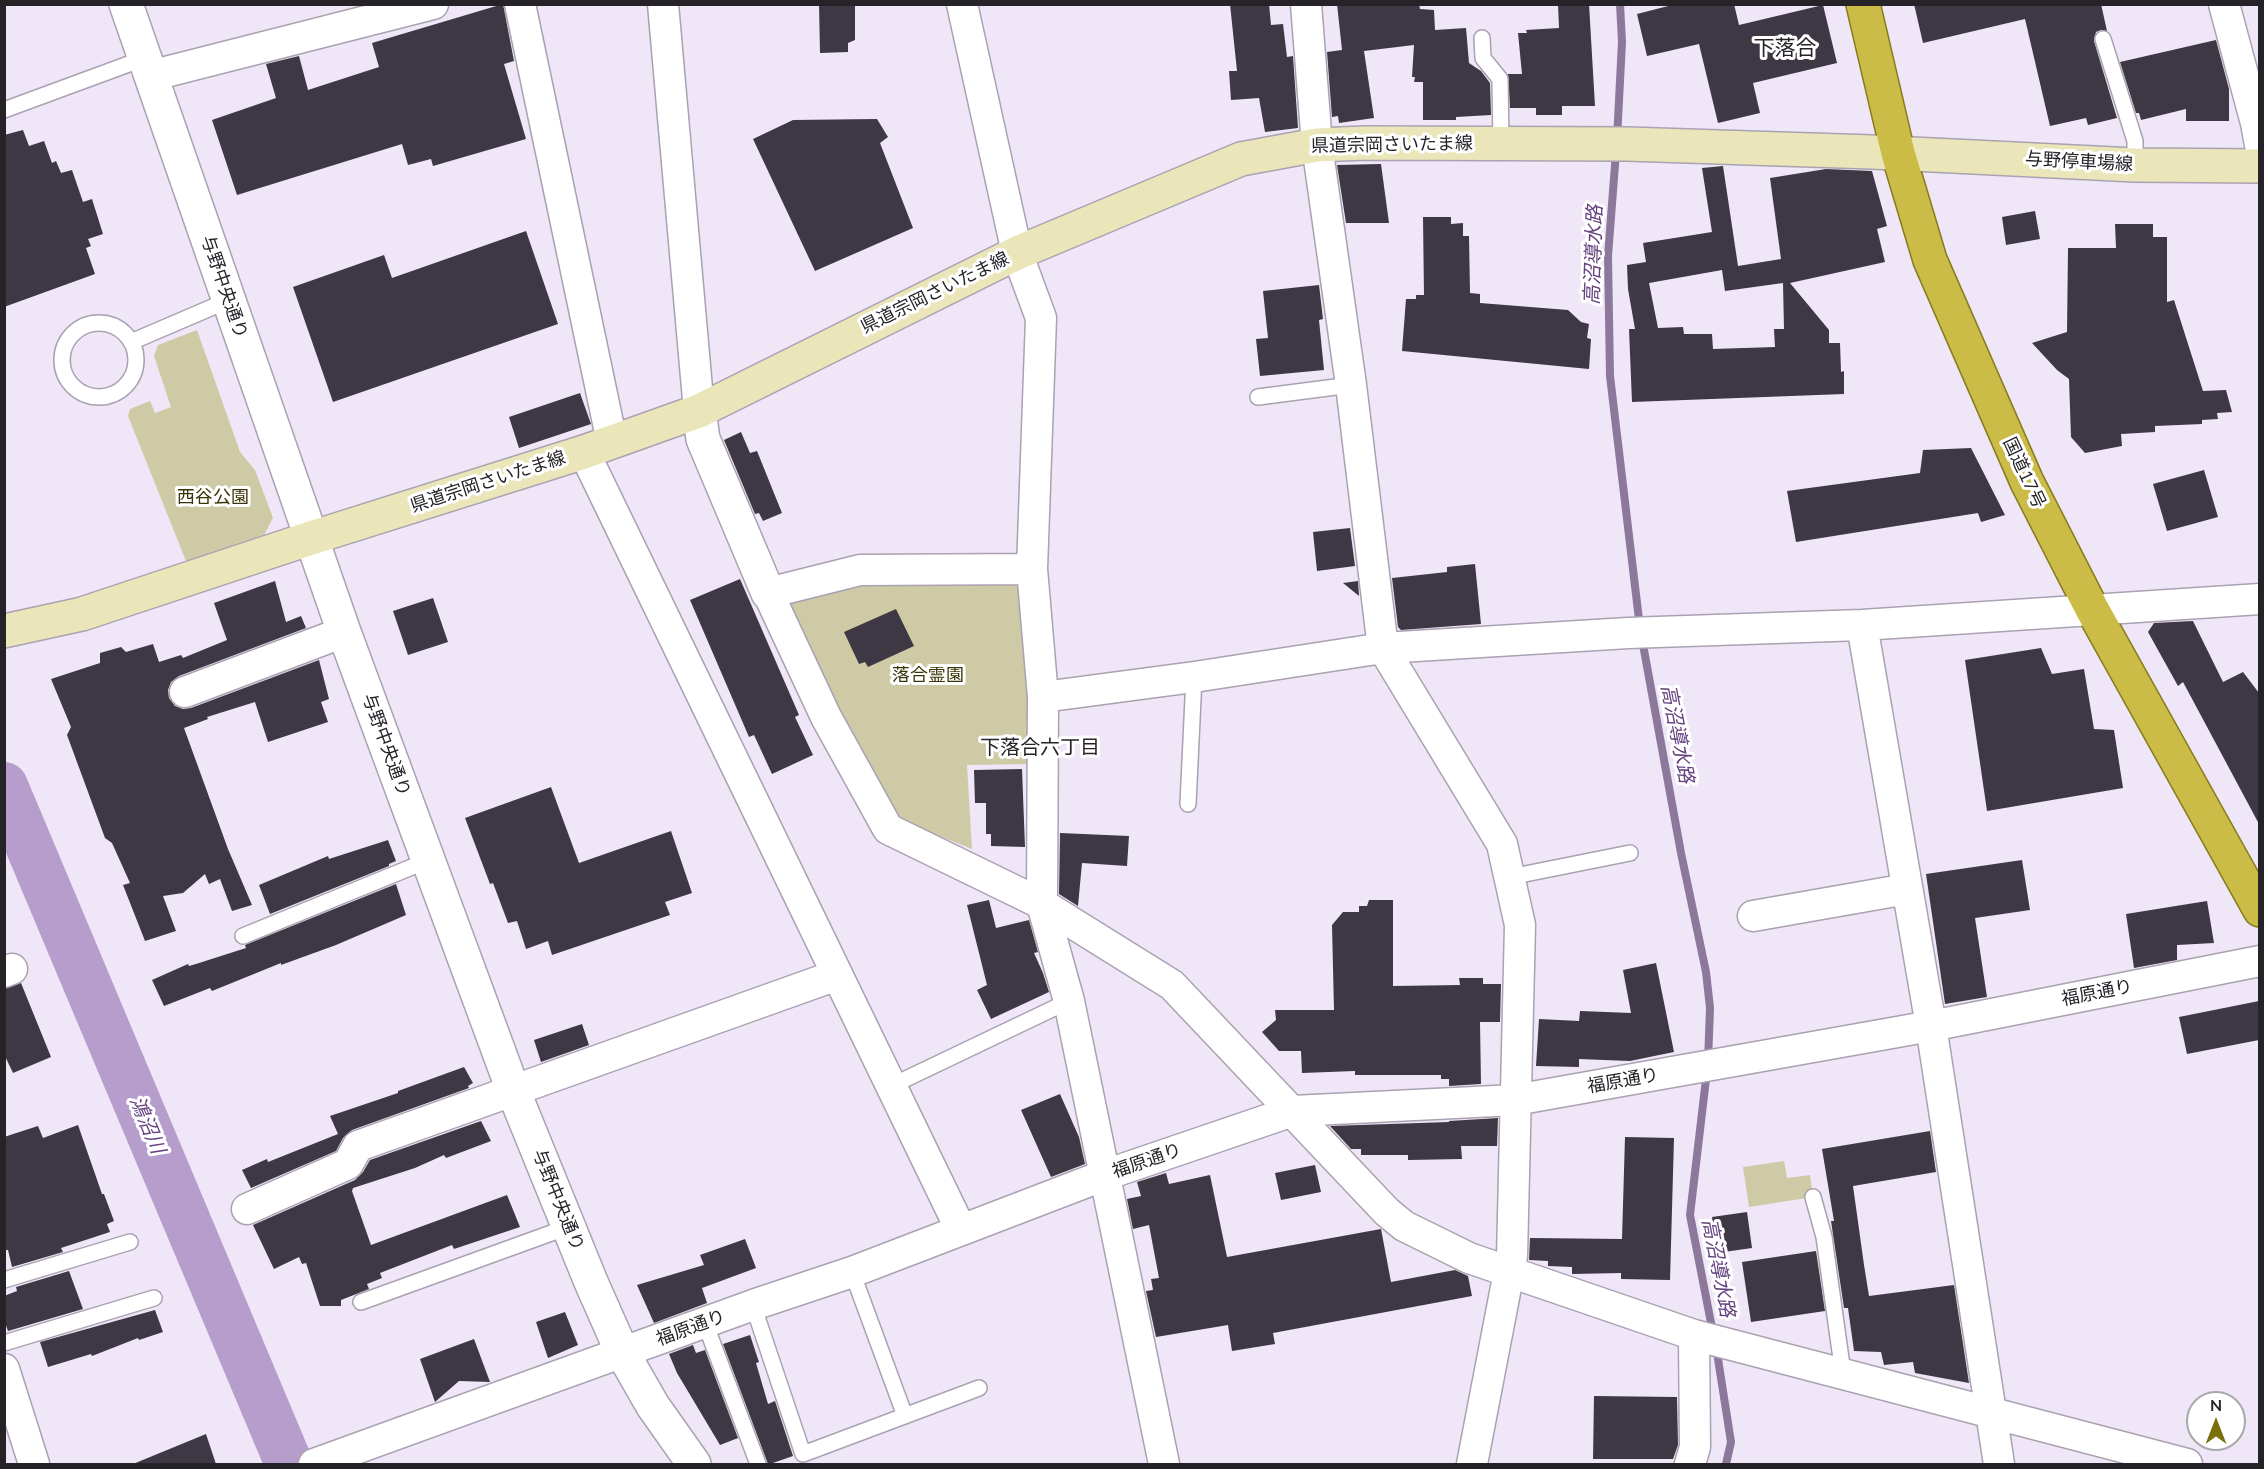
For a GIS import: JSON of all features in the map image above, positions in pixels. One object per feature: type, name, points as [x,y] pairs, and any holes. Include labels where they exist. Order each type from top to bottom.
[{"type":"highway","name":"国道17号","points":[[1863,4],[1898,153],[1930,260],[2027,482],[2092,609],[2259,910]]},
{"type":"main road","name":"県道宗岡さいたま線","points":[[4,631],[82,614],[598,447],[699,411],[1017,253],[1241,159],[1317,145],[1365,143],[1615,144],[1898,153]]},
{"type":"main road","name":"与野停車場線","points":[[1898,153],[2135,165],[2259,166]]},
{"type":"street","name":"与野中央通り","points":[[126,4],[344,632],[513,1090],[568,1227],[622,1352],[653,1406],[694,1464]]},
{"type":"street","points":[[147,67],[433,4]]},
{"type":"street","points":[[520,4],[598,447],[837,975],[961,1230]]},
{"type":"street","points":[[663,4],[703,439],[768,593],[826,717],[888,829],[1042,904],[1172,985],[1387,1212],[1404,1226],[1469,1258],[1708,1339],[2187,1464]]},
{"type":"street","points":[[962,4],[1017,253],[1041,318],[1032,569],[1043,697],[1042,904],[1069,1001],[1164,1464]]},
{"type":"street","points":[[1306,4],[1317,145],[1383,648],[1502,844],[1520,925],[1512,1256],[1472,1464]]},
{"type":"street","points":[[2224,4],[2256,123],[2259,145]]},
{"type":"street","points":[[768,593],[860,570],[1032,569]]},
{"type":"street","points":[[1043,697],[1383,648],[1628,633],[1862,625],[2259,599]]},
{"type":"street","points":[[1862,625],[1931,1026],[1998,1464]]},
{"type":"street","points":[[185,692],[344,632]]},
{"type":"street","points":[[1753,916],[1907,889]]},
{"type":"street","name":"福原通り","points":[[322,1462],[367,1452],[622,1352],[852,1272],[1105,1175],[1293,1111],[1515,1100],[1931,1026],[2259,961]]},
{"type":"street","points":[[247,1209],[348,1164],[358,1146],[837,975]]},
{"type":"street","points":[[1690,1464],[1695,1447],[1708,1339]]},
{"type":"street","points":[[4,1369],[34,1464]]},
{"type":"lane","points":[[1482,38],[1484,58],[1500,80],[1501,143]]},
{"type":"lane","points":[[2103,39],[2135,141],[2135,165]]},
{"type":"lane","points":[[4,110],[147,67]]},
{"type":"lane","points":[[131,342],[229,300]]},
{"type":"lane","points":[[99,323],[112,326],[123,332],[131,342],[136,353],[133,375],[127,386],[117,393],[94,398],[73,387],[65,377],[62,352],[67,340],[87,325],[99,323]]},
{"type":"lane","points":[[1258,398],[1350,385]]},
{"type":"lane","points":[[1188,804],[1194,677]]},
{"type":"lane","points":[[1510,877],[1630,853]]},
{"type":"lane","points":[[243,936],[429,860]]},
{"type":"lane","points":[[891,1086],[1069,1001]]},
{"type":"lane","points":[[1813,1197],[1824,1237],[1843,1373]]},
{"type":"lane","points":[[361,1302],[568,1227]]},
{"type":"lane","points":[[4,1280],[130,1242]]},
{"type":"lane","points":[[852,1272],[905,1416]]},
{"type":"lane","points":[[4,1343],[154,1298]]},
{"type":"lane","points":[[753,1305],[803,1454],[979,1388]]},
{"type":"lane","points":[[705,1323],[758,1464]]},
{"type":"green space","name":"西谷公園","points":[[197,330],[240,452],[255,470],[273,518],[264,535],[186,561],[128,416],[130,409],[150,401],[155,413],[171,407],[154,356],[158,345]]},
{"type":"green space","name":"落合霊園","points":[[862,578],[1025,579],[1031,764],[967,765],[972,849],[897,819],[849,739],[789,605],[792,597]]},
{"type":"green space","points":[[1784,1161],[1787,1178],[1810,1175],[1813,1197],[1749,1207],[1743,1167]]},
{"type":"building","points":[[503,4],[514,61],[504,64],[526,139],[433,166],[431,159],[408,165],[402,144],[237,195],[212,120],[276,98],[266,64],[299,56],[308,90],[379,67],[372,43]]},
{"type":"building","points":[[819,4],[855,4],[855,40],[848,43],[848,52],[820,53]]},
{"type":"building","points":[[1230,4],[1269,4],[1271,25],[1283,24],[1287,57],[1293,56],[1298,128],[1265,132],[1259,98],[1231,100],[1229,71],[1237,71]]},
{"type":"building","points":[[1337,4],[1419,4],[1420,9],[1434,10],[1435,30],[1466,28],[1469,63],[1481,71],[1490,83],[1491,115],[1456,117],[1456,120],[1423,120],[1423,82],[1414,82],[1415,77],[1412,77],[1414,45],[1364,51],[1374,118],[1339,123],[1338,116],[1332,117],[1327,52],[1342,50]]},
{"type":"building","points":[[1558,4],[1589,4],[1595,106],[1562,106],[1562,115],[1536,115],[1536,108],[1510,108],[1508,74],[1522,74],[1518,33],[1527,33],[1526,30],[1559,28]]},
{"type":"building","points":[[1676,4],[1734,4],[1739,25],[1823,5],[1837,63],[1753,83],[1760,113],[1718,123],[1699,44],[1647,56],[1637,14]]},
{"type":"building","points":[[1914,4],[2101,4],[2107,31],[2096,32],[2094,41],[2117,118],[2088,125],[2086,118],[2050,126],[2025,19],[1923,43]]},
{"type":"building","points":[[2216,40],[2229,89],[2229,121],[2186,121],[2186,109],[2141,120],[2139,113],[2136,113],[2120,62]]},
{"type":"building","points":[[877,119],[888,137],[880,143],[913,228],[815,271],[753,139],[793,120]]},
{"type":"building","points":[[23,130],[29,146],[44,141],[52,163],[56,161],[61,173],[72,170],[83,202],[92,199],[103,234],[88,239],[91,246],[86,248],[95,274],[4,307],[4,135]]},
{"type":"building","points":[[1381,164],[1389,223],[1346,223],[1337,165]]},
{"type":"building","points":[[1723,166],[1738,266],[1781,259],[1770,178],[1826,169],[1872,171],[1887,226],[1877,229],[1885,262],[1790,283],[1829,330],[1829,343],[1840,343],[1844,394],[1632,402],[1629,329],[1635,329],[1628,289],[1627,265],[1646,262],[1643,243],[1712,232],[1702,168]],"holes":[[[1722,270],[1725,291],[1783,283],[1784,329],[1774,329],[1775,347],[1713,349],[1712,334],[1684,334],[1683,327],[1658,328],[1649,283]]]},
{"type":"building","points":[[2035,211],[2040,239],[2006,245],[2002,217]]},
{"type":"building","points":[[1423,217],[1451,217],[1451,224],[1463,223],[1463,236],[1469,236],[1470,293],[1480,294],[1480,303],[1568,310],[1581,322],[1589,324],[1587,338],[1591,339],[1589,369],[1402,351],[1406,299],[1416,299],[1416,295],[1424,295]]},
{"type":"building","points":[[2115,224],[2153,224],[2153,237],[2167,237],[2167,302],[2174,300],[2203,391],[2226,390],[2232,412],[2217,413],[2218,419],[2202,420],[2202,424],[2155,426],[2155,432],[2121,434],[2122,446],[2085,453],[2071,437],[2069,379],[2057,370],[2032,343],[2067,332],[2068,248],[2116,248]]},
{"type":"building","points":[[526,231],[558,324],[333,402],[293,287],[384,255],[392,278]]},
{"type":"building","points":[[1319,285],[1323,319],[1319,320],[1324,370],[1260,376],[1256,339],[1268,338],[1263,291]]},
{"type":"building","points":[[580,393],[591,424],[519,448],[509,417]]},
{"type":"building","points":[[741,432],[750,453],[757,451],[782,513],[763,521],[759,513],[755,514],[724,440]]},
{"type":"building","points":[[1971,448],[2005,515],[1981,522],[1978,513],[1796,542],[1787,491],[1920,473],[1923,450]]},
{"type":"building","points":[[2204,470],[2218,517],[2167,531],[2153,484]]},
{"type":"building","points":[[1350,528],[1355,566],[1317,571],[1313,532]]},
{"type":"building","points":[[1475,564],[1481,624],[1401,630],[1398,627],[1392,578],[1447,572],[1447,567]]},
{"type":"building","points":[[740,579],[799,715],[795,717],[813,755],[772,774],[754,735],[749,737],[690,600]]},
{"type":"building","points":[[275,581],[286,622],[301,616],[306,628],[179,676],[171,682],[168,690],[169,698],[175,706],[183,709],[191,708],[319,660],[329,699],[321,702],[328,722],[268,742],[255,702],[207,717],[208,719],[184,728],[228,849],[252,905],[232,911],[220,879],[209,884],[205,874],[183,893],[163,896],[176,931],[145,941],[123,885],[130,883],[112,843],[105,838],[67,735],[71,727],[51,679],[100,663],[100,653],[121,647],[126,652],[153,644],[159,662],[181,655],[183,658],[227,640],[214,603]]},
{"type":"building","points":[[1358,581],[1359,596],[1343,583]]},
{"type":"building","points":[[433,598],[448,642],[408,655],[393,611]]},
{"type":"building","points":[[896,609],[914,646],[868,667],[865,662],[859,664],[844,632]]},
{"type":"building","points":[[2193,621],[2223,682],[2243,672],[2259,693],[2259,824],[2183,682],[2178,686],[2148,632],[2154,623]]},
{"type":"building","points":[[2041,648],[2052,674],[2084,669],[2094,729],[2114,730],[2123,788],[1987,811],[1965,660]]},
{"type":"building","points":[[1022,769],[1025,847],[991,846],[991,834],[986,834],[986,803],[975,803],[974,770]]},
{"type":"building","points":[[551,787],[579,863],[671,831],[692,893],[665,902],[670,915],[552,955],[548,941],[526,949],[517,921],[508,923],[493,883],[490,884],[465,818]]},
{"type":"building","points":[[1060,833],[1129,836],[1127,866],[1082,863],[1078,906],[1059,894]]},
{"type":"building","points":[[388,840],[396,861],[389,866],[270,914],[259,885],[328,856],[329,859]]},
{"type":"building","points":[[2022,860],[2030,910],[1975,918],[1987,997],[1945,1004],[1926,874]]},
{"type":"building","points":[[396,884],[406,915],[336,945],[281,965],[281,963],[212,991],[210,988],[164,1006],[152,980],[188,964],[189,966],[246,948],[245,945]]},
{"type":"building","points":[[989,900],[996,928],[1029,920],[1038,952],[1034,953],[1049,992],[991,1019],[977,990],[987,985],[967,905]]},
{"type":"building","points":[[1369,900],[1393,900],[1393,986],[1460,985],[1459,978],[1483,978],[1483,984],[1501,984],[1500,1022],[1480,1022],[1481,1084],[1449,1086],[1449,1079],[1441,1079],[1441,1075],[1355,1075],[1355,1071],[1302,1073],[1301,1051],[1279,1051],[1262,1032],[1276,1020],[1275,1010],[1334,1010],[1332,925],[1343,912],[1359,912],[1359,906],[1367,906]]},
{"type":"building","points":[[2207,901],[2214,943],[2177,945],[2177,960],[2134,968],[2126,914]]},
{"type":"building","points":[[1656,963],[1674,1052],[1630,1061],[1579,1059],[1579,1067],[1536,1066],[1539,1019],[1579,1021],[1580,1011],[1631,1013],[1623,970]]},
{"type":"building","points":[[21,983],[51,1057],[13,1073],[4,1054],[4,989]]},
{"type":"building","points":[[2259,1001],[2259,1040],[2187,1054],[2179,1017]]},
{"type":"building","points":[[582,1024],[589,1045],[541,1062],[534,1040]]},
{"type":"building","points":[[464,1067],[473,1083],[468,1086],[469,1088],[352,1130],[343,1138],[336,1151],[251,1188],[242,1170],[338,1134],[330,1116]]},
{"type":"building","points":[[1060,1094],[1079,1137],[1085,1164],[1051,1177],[1021,1110]]},
{"type":"building","points":[[1498,1118],[1497,1146],[1461,1146],[1462,1159],[1408,1160],[1408,1155],[1361,1155],[1361,1149],[1351,1149],[1330,1126],[1449,1122]]},
{"type":"building","points":[[481,1121],[491,1141],[446,1158],[444,1155],[415,1168],[353,1188],[352,1191],[371,1245],[507,1195],[520,1227],[454,1249],[452,1245],[380,1273],[382,1278],[367,1284],[369,1289],[341,1300],[341,1306],[320,1306],[306,1263],[302,1264],[299,1257],[274,1269],[253,1225],[355,1180],[370,1160]]},
{"type":"building","points":[[78,1125],[114,1221],[107,1224],[110,1232],[61,1248],[63,1252],[12,1267],[8,1250],[4,1250],[4,1137],[38,1126],[43,1138]]},
{"type":"building","points":[[1930,1131],[1936,1172],[1853,1186],[1864,1265],[1869,1296],[1954,1285],[1969,1383],[1915,1373],[1913,1362],[1884,1365],[1881,1352],[1854,1351],[1848,1308],[1844,1308],[1831,1221],[1834,1221],[1822,1149]]},
{"type":"building","points":[[1625,1137],[1674,1138],[1670,1280],[1621,1279],[1621,1273],[1572,1274],[1572,1267],[1548,1266],[1548,1261],[1529,1260],[1530,1238],[1622,1239]]},
{"type":"building","points":[[1315,1165],[1321,1192],[1281,1200],[1275,1173]]},
{"type":"building","points":[[1166,1173],[1169,1184],[1210,1175],[1227,1257],[1381,1229],[1391,1282],[1455,1270],[1468,1276],[1472,1296],[1273,1333],[1275,1344],[1232,1351],[1228,1325],[1156,1337],[1146,1291],[1153,1290],[1151,1279],[1159,1278],[1149,1225],[1133,1229],[1127,1199],[1141,1196],[1137,1182]]},
{"type":"building","points":[[1747,1212],[1752,1248],[1717,1253],[1712,1217]]},
{"type":"building","points":[[745,1239],[756,1268],[702,1288],[707,1303],[654,1323],[637,1285],[704,1265],[700,1255]]},
{"type":"building","points":[[1816,1251],[1825,1311],[1751,1322],[1742,1262]]},
{"type":"building","points":[[69,1271],[83,1309],[8,1331],[4,1320],[4,1296],[17,1291],[16,1287]]},
{"type":"building","points":[[155,1310],[163,1332],[139,1340],[138,1338],[92,1356],[91,1354],[48,1367],[40,1342]]},
{"type":"building","points":[[565,1312],[578,1345],[548,1358],[536,1322]]},
{"type":"building","points":[[750,1335],[759,1362],[756,1363],[768,1404],[775,1401],[793,1456],[770,1464],[768,1464],[723,1344]]},
{"type":"building","points":[[474,1339],[490,1382],[459,1381],[435,1402],[420,1359]]},
{"type":"building","points":[[693,1345],[696,1353],[705,1350],[738,1438],[720,1445],[677,1373],[669,1354]]},
{"type":"building","points":[[1594,1396],[1677,1397],[1678,1445],[1673,1459],[1593,1459]]},
{"type":"building","points":[[206,1434],[216,1464],[133,1464]]},
{"type":"waterway","name":"高沼導水路","points":[[1617,139],[1622,42],[1620,4]]},
{"type":"waterway","name":"高沼導水路","points":[[1616,152],[1608,256],[1610,376],[1640,628],[1681,853],[1706,972],[1710,1008],[1708,1062],[1690,1215],[1713,1333]]},
{"type":"waterway","name":"鴻沼川","points":[[4,786],[289,1464]]},
{"type":"waterway","name":"高沼導水路","points":[[1716,1346],[1731,1442],[1726,1464]]},
{"type":"district","name":"下落合","points":[[1785,49]]},
{"type":"district","name":"下落合六丁目","points":[[1040,748]]}]
